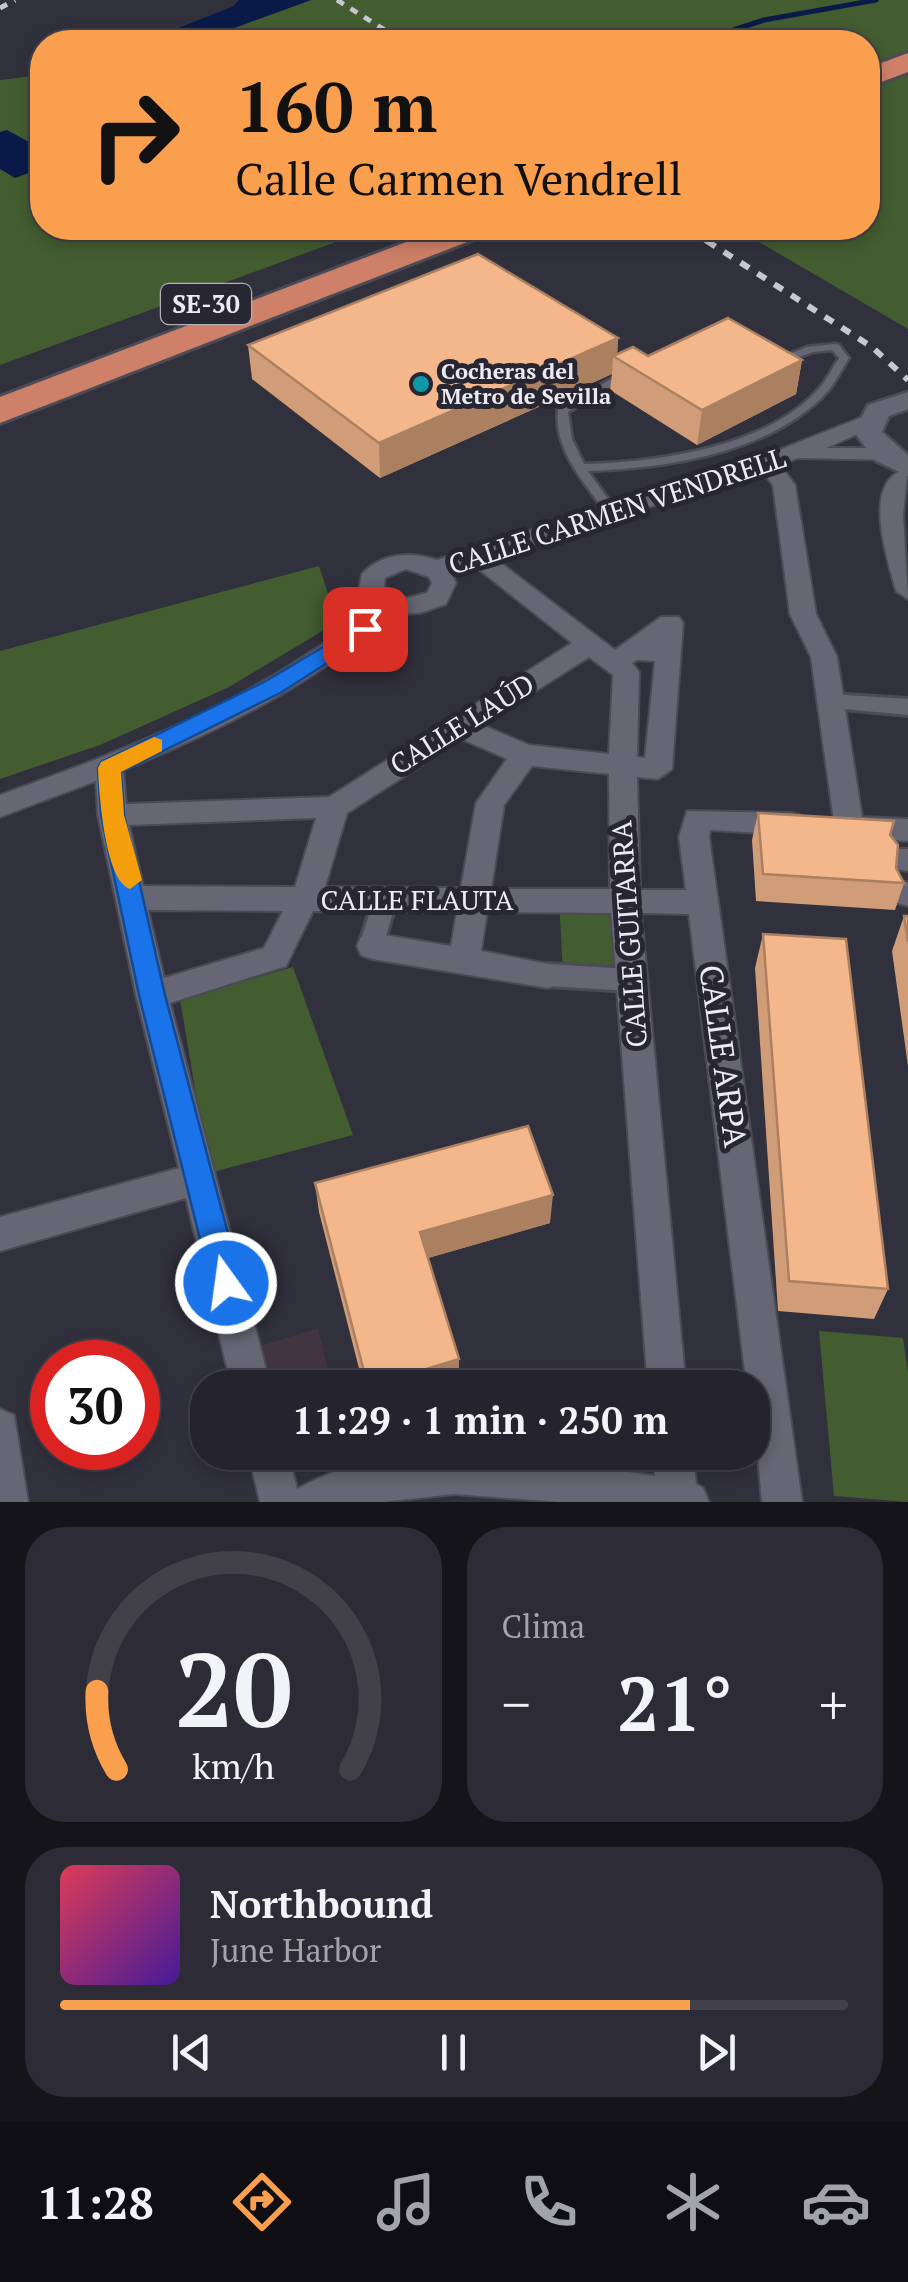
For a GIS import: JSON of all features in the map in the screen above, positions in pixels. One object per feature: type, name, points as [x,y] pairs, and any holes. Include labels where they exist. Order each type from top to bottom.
[{"type":"highway","points":[[880,56],[908,45]]},
{"type":"highway","points":[[880,73],[908,62]]},
{"type":"highway","name":"SE-30","points":[[0,384],[380,240]]},
{"type":"highway","name":"SE-30","points":[[0,410],[441,240]]},
{"type":"highway","points":[[0,426],[161,346]]},
{"type":"street","points":[[897,461],[868,432],[870,420],[878,411],[908,400]]},
{"type":"street","name":"CALLE CARMEN VENDRELL","points":[[435,569],[610,510],[799,454],[870,420]]},
{"type":"street","name":"CALLE CARMEN VENDRELL","points":[[799,454],[897,461]]},
{"type":"street","points":[[768,464],[784,485],[803,614],[824,657],[849,828]]},
{"type":"street","points":[[908,475],[897,485],[892,502],[908,591]]},
{"type":"street","points":[[458,726],[525,755],[658,769],[670,653],[613,652],[474,554]]},
{"type":"street","points":[[403,561],[435,569],[444,583],[436,598],[417,606],[389,604],[372,590],[374,574],[403,561]]},
{"type":"street","points":[[0,806],[109,768],[274,686],[365,629],[389,604]]},
{"type":"street","name":"CALLE LAÚD","points":[[334,806],[458,726],[613,652]]},
{"type":"street","name":"CALLE GUITARRA","points":[[613,652],[626,672],[620,767],[625,901],[665,1370]]},
{"type":"street","points":[[830,702],[908,707]]},
{"type":"street","points":[[464,961],[490,803],[525,755]]},
{"type":"street","points":[[109,768],[112,815],[134,898],[152,995],[248,1370]]},
{"type":"street","points":[[112,815],[334,806],[304,900],[275,958],[152,995]]},
{"type":"street","name":"CALLE ARPA","points":[[782,1502],[701,902],[697,820],[849,828],[905,850]]},
{"type":"street","name":"CALLE FLAUTA","points":[[134,898],[701,902]]},
{"type":"street","points":[[384,902],[372,946],[548,975],[630,980]]},
{"type":"street","points":[[0,1234],[200,1178]]},
{"type":"street","points":[[0,1430],[8,1502]]},
{"type":"street","points":[[272,1470],[280,1502]]},
{"type":"street","points":[[312,1502],[362,1482],[429,1472],[490,1472],[683,1501],[677,1470]]},
{"type":"lane","points":[[578,468],[628,468],[769,431],[810,404],[836,378],[844,358],[835,347],[811,349],[772,364]]},
{"type":"lane","points":[[610,510],[578,468],[563,435],[562,411],[578,398],[638,370]]},
{"type":"shaded area","points":[[318,1328],[328,1370],[264,1370],[257,1347]]},
{"type":"green space","points":[[311,0],[908,0],[908,329],[756,240],[880,240],[880,30],[229,30]]},
{"type":"green space","points":[[30,76],[30,240],[341,240],[0,365],[0,80]]},
{"type":"green space","points":[[319,566],[334,612],[329,627],[229,687],[100,745],[0,779],[0,651]]},
{"type":"green space","points":[[559,899],[625,901],[630,980],[563,975]]},
{"type":"green space","points":[[293,967],[353,1135],[209,1173],[180,999]]},
{"type":"green space","points":[[819,1331],[903,1338],[908,1372],[908,1502],[834,1496]]},
{"type":"water","points":[[239,0],[311,0],[229,30],[173,30],[232,7]]},
{"type":"water","points":[[7,130],[30,142],[30,172],[15,178],[0,169],[0,132]]},
{"type":"building","name":"Cocheras del Metro de Sevilla","points":[[478,254],[618,338],[379,443],[248,345]]},
{"type":"building","points":[[728,318],[802,360],[702,410],[613,356],[633,347],[648,356]]},
{"type":"building","points":[[758,813],[894,821],[890,835],[898,845],[896,868],[904,883],[763,874]]},
{"type":"building","points":[[763,934],[846,939],[888,1289],[789,1281]]},
{"type":"building","points":[[528,1126],[553,1195],[420,1232],[459,1359],[423,1370],[364,1370],[315,1183]]},
{"type":"waterway","points":[[733,30],[764,20],[876,0]]},
{"type":"railway","points":[[0,8],[15,0]]},
{"type":"railway","points":[[337,0],[385,30]]},
{"type":"railway","points":[[705,240],[711,244]]},
{"type":"railway","points":[[707,241],[872,347],[908,380]]},
{"type":"slow traffic","points":[[130,880],[112,815],[109,768],[154,745]]},
{"type":"place","name":"Cocheras del Metro de Sevilla","points":[[421,384]]},
{"type":"route","points":[[226,1283],[152,995],[134,898],[112,815],[109,768],[274,686],[365,629]]}]
